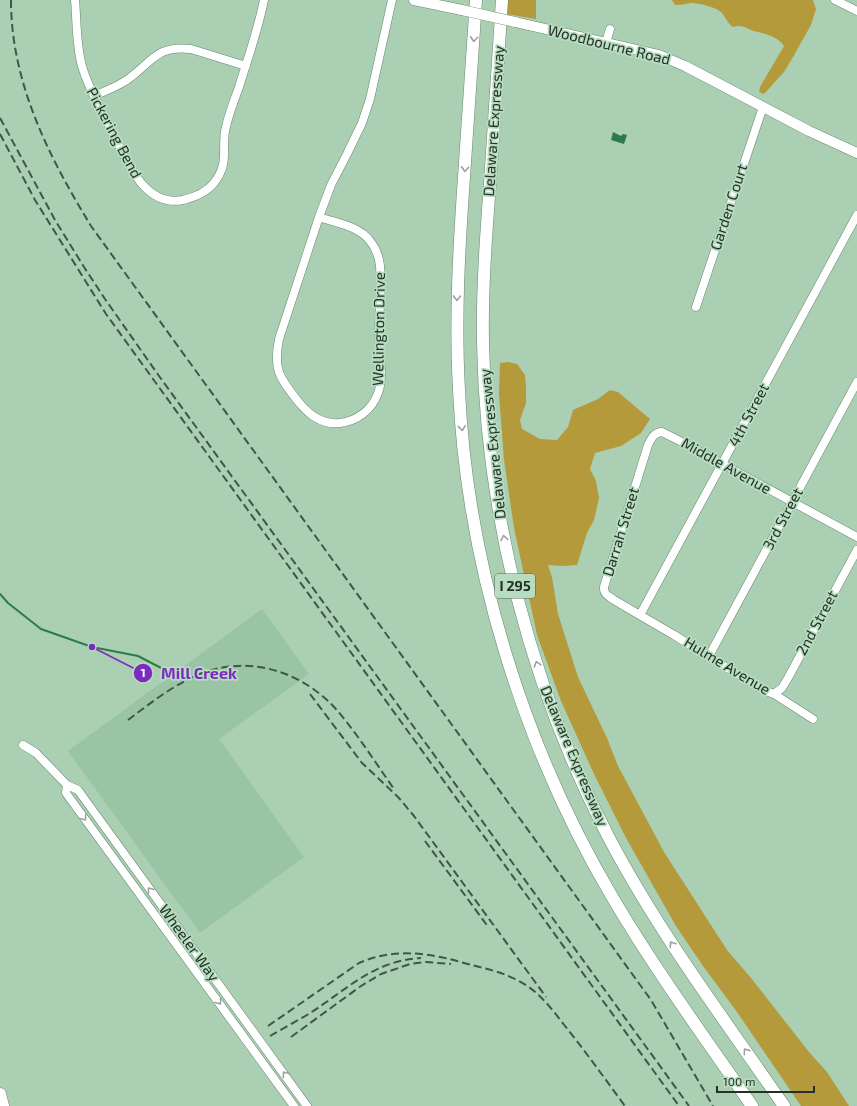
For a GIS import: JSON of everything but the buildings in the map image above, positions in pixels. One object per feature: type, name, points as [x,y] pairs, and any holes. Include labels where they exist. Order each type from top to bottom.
[{"type":"highway","name":"Delaware Expressway","points":[[476,0],[459,257],[457,326],[459,391],[466,466],[478,545],[491,602],[507,659],[534,734],[560,796],[584,846],[614,901],[647,953],[752,1106]]},
{"type":"highway","name":"Delaware Expressway","points":[[502,0],[485,258],[483,343],[487,417],[492,466],[500,519],[516,592],[534,654],[555,716],[595,810],[648,906],[784,1106]]},
{"type":"highway","points":[[0,1094],[4,1106]]},
{"type":"main road","name":"Woodbourne Road","points":[[414,0],[606,42],[664,57],[685,66],[809,131],[857,152]]},
{"type":"street","name":"Pickering Bend","points":[[75,0],[79,51],[87,82],[131,168],[141,184],[162,199],[171,201],[184,200],[205,191],[220,173],[225,155],[226,127],[258,27],[264,0]]},
{"type":"street","name":"Wellington Drive","points":[[319,217],[349,227],[365,235],[377,253],[380,266],[379,334],[381,379],[379,392],[368,410],[360,417],[352,421],[338,424],[322,422],[311,416],[304,409],[282,380],[276,362],[276,354],[279,339],[319,217],[330,185],[348,154],[362,123],[370,99],[392,0]]},
{"type":"street","points":[[835,0],[857,11]]},
{"type":"street","points":[[606,42],[610,29]]},
{"type":"street","points":[[94,96],[123,82],[152,58],[167,50],[182,48],[191,49],[246,66]]},
{"type":"street","name":"Garden Court","points":[[696,307],[762,107]]},
{"type":"street","name":"4th Street","points":[[640,615],[857,215]]},
{"type":"street","name":"3rd Street","points":[[709,656],[857,382]]},
{"type":"street","name":"Middle Avenue","points":[[657,433],[662,432],[857,537]]},
{"type":"street","name":"Darrah Street","points":[[640,615],[606,594],[604,587],[648,445],[651,438],[657,433]]},
{"type":"street","name":"2nd Street","points":[[774,694],[782,688],[788,678],[857,550]]},
{"type":"street","name":"Hulme Avenue","points":[[640,615],[763,690],[774,694],[813,719]]},
{"type":"street","name":"Wheeler Way","points":[[23,745],[36,753],[67,785],[78,790],[308,1106]]},
{"type":"street","name":"Wheeler Way","points":[[67,785],[66,793],[294,1106]]},
{"type":"shaded area","points":[[507,0],[536,0],[536,19],[506,14]]},
{"type":"shaded area","points":[[672,0],[813,0],[816,9],[811,25],[784,72],[764,94],[759,92],[760,87],[784,46],[778,40],[770,36],[744,27],[733,27],[729,24],[721,12],[715,8],[694,3],[675,5]]},
{"type":"shaded area","points":[[613,132],[621,136],[623,134],[627,135],[624,144],[611,140]]},
{"type":"shaded area","points":[[508,362],[517,364],[525,375],[526,403],[520,420],[522,429],[540,439],[557,440],[568,427],[573,410],[598,399],[610,390],[618,392],[650,419],[641,433],[621,446],[595,453],[590,469],[596,481],[599,498],[594,520],[587,533],[577,565],[548,565],[552,577],[558,614],[578,677],[607,738],[618,766],[664,852],[727,950],[809,1052],[827,1072],[849,1106],[801,1106],[676,926],[626,838],[594,774],[561,701],[537,635],[514,528],[504,460],[499,394],[500,363]]},
{"type":"shaded area","points":[[262,609],[309,674],[219,739],[304,857],[200,933],[68,751]]},
{"type":"waterway","points":[[0,594],[8,603],[41,629],[92,647],[138,656],[167,671]]},
{"type":"railway","points":[[11,0],[13,31],[25,90],[47,146],[91,226],[651,1000],[713,1106]]},
{"type":"railway","points":[[0,118],[55,220],[105,299],[159,376],[689,1106]]},
{"type":"railway","points":[[0,134],[35,200],[106,314],[679,1106]]},
{"type":"railway","points":[[128,720],[174,687],[210,670],[249,666],[268,669],[286,674],[304,683],[320,694],[335,708],[358,737],[394,789]]},
{"type":"railway","points":[[310,694],[362,763],[399,798],[414,816],[546,997]]},
{"type":"railway","points":[[425,841],[489,928]]},
{"type":"railway","points":[[268,1026],[359,963],[383,956],[408,953],[445,958],[502,974],[525,984],[538,994],[555,1013],[625,1106]]},
{"type":"railway","points":[[270,1036],[307,1015],[361,978],[374,971],[404,960],[421,958]]},
{"type":"railway","points":[[291,1037],[361,986],[381,974],[410,964],[426,962],[451,964]]},
{"type":"place","name":"Mill Creek","points":[[92,647]]}]
